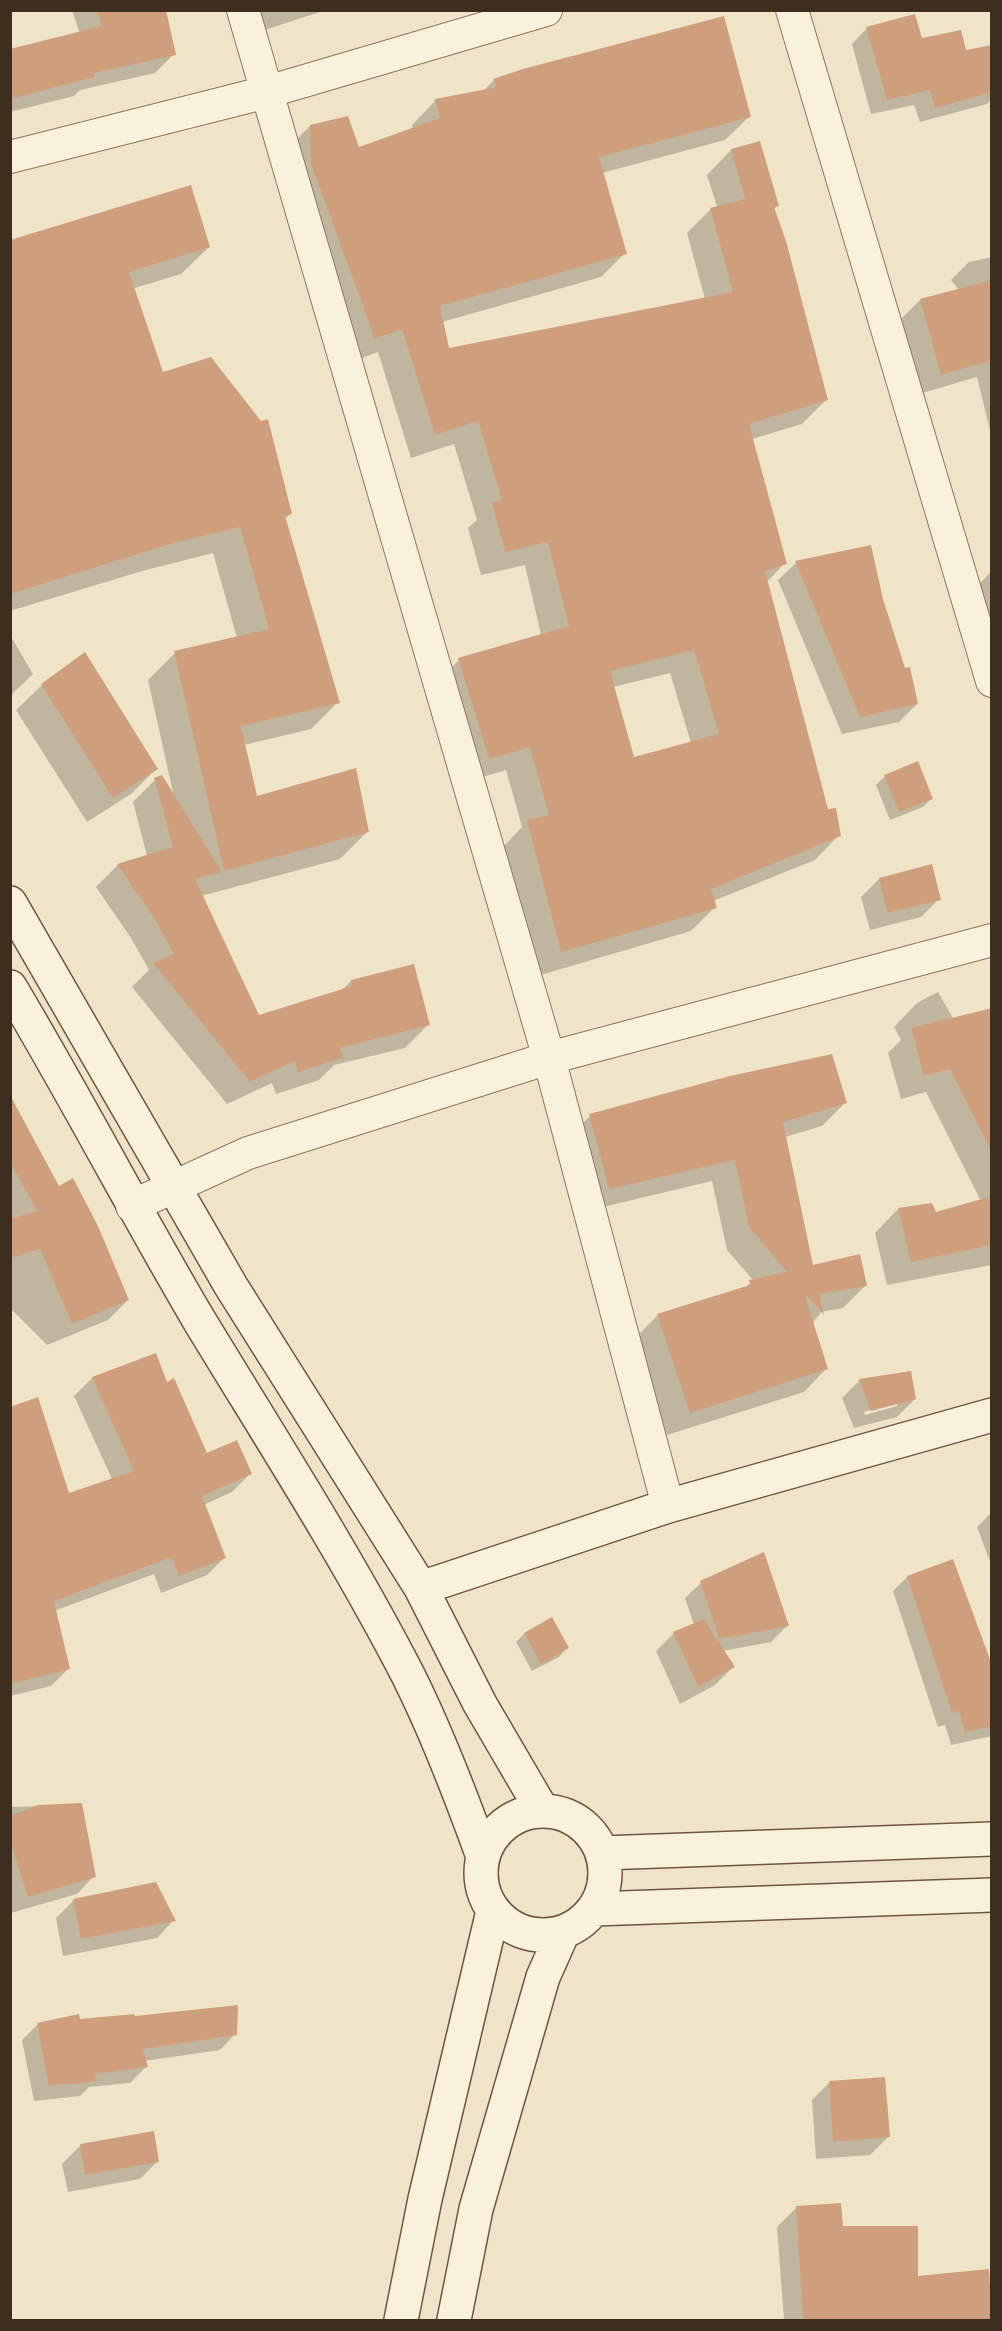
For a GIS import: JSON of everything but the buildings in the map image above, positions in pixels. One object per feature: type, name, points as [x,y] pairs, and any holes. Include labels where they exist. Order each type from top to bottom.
[{"type":"street","points":[[243,10],[549,1058],[668,1506]]},
{"type":"street","points":[[10,157],[267,92],[546,10]]},
{"type":"street","points":[[792,10],[992,681]]},
{"type":"street","points":[[10,903],[176,1185],[231,1286],[421,1588],[480,1704],[542,1810]]},
{"type":"street","points":[[132,1206],[248,1153],[549,1058],[992,940]]},
{"type":"street","points":[[10,987],[66,1080],[132,1206],[398,1656],[456,1780],[482,1854]]},
{"type":"street","points":[[421,1588],[668,1506],[992,1415]]},
{"type":"street","points":[[542,1810],[561,1813],[579,1821],[593,1835],[603,1853],[606,1872],[603,1891],[594,1909],[581,1923],[563,1932],[544,1935],[524,1933],[507,1924],[492,1911],[483,1893],[480,1874],[482,1854],[490,1837],[504,1822],[522,1814],[542,1810]]},
{"type":"street","points":[[603,1853],[992,1839]]},
{"type":"street","points":[[594,1909],[992,1895]]},
{"type":"street","points":[[401,2320],[425,2199],[492,1911]]},
{"type":"street","points":[[454,2320],[476,2209],[543,1977],[563,1932]]}]
